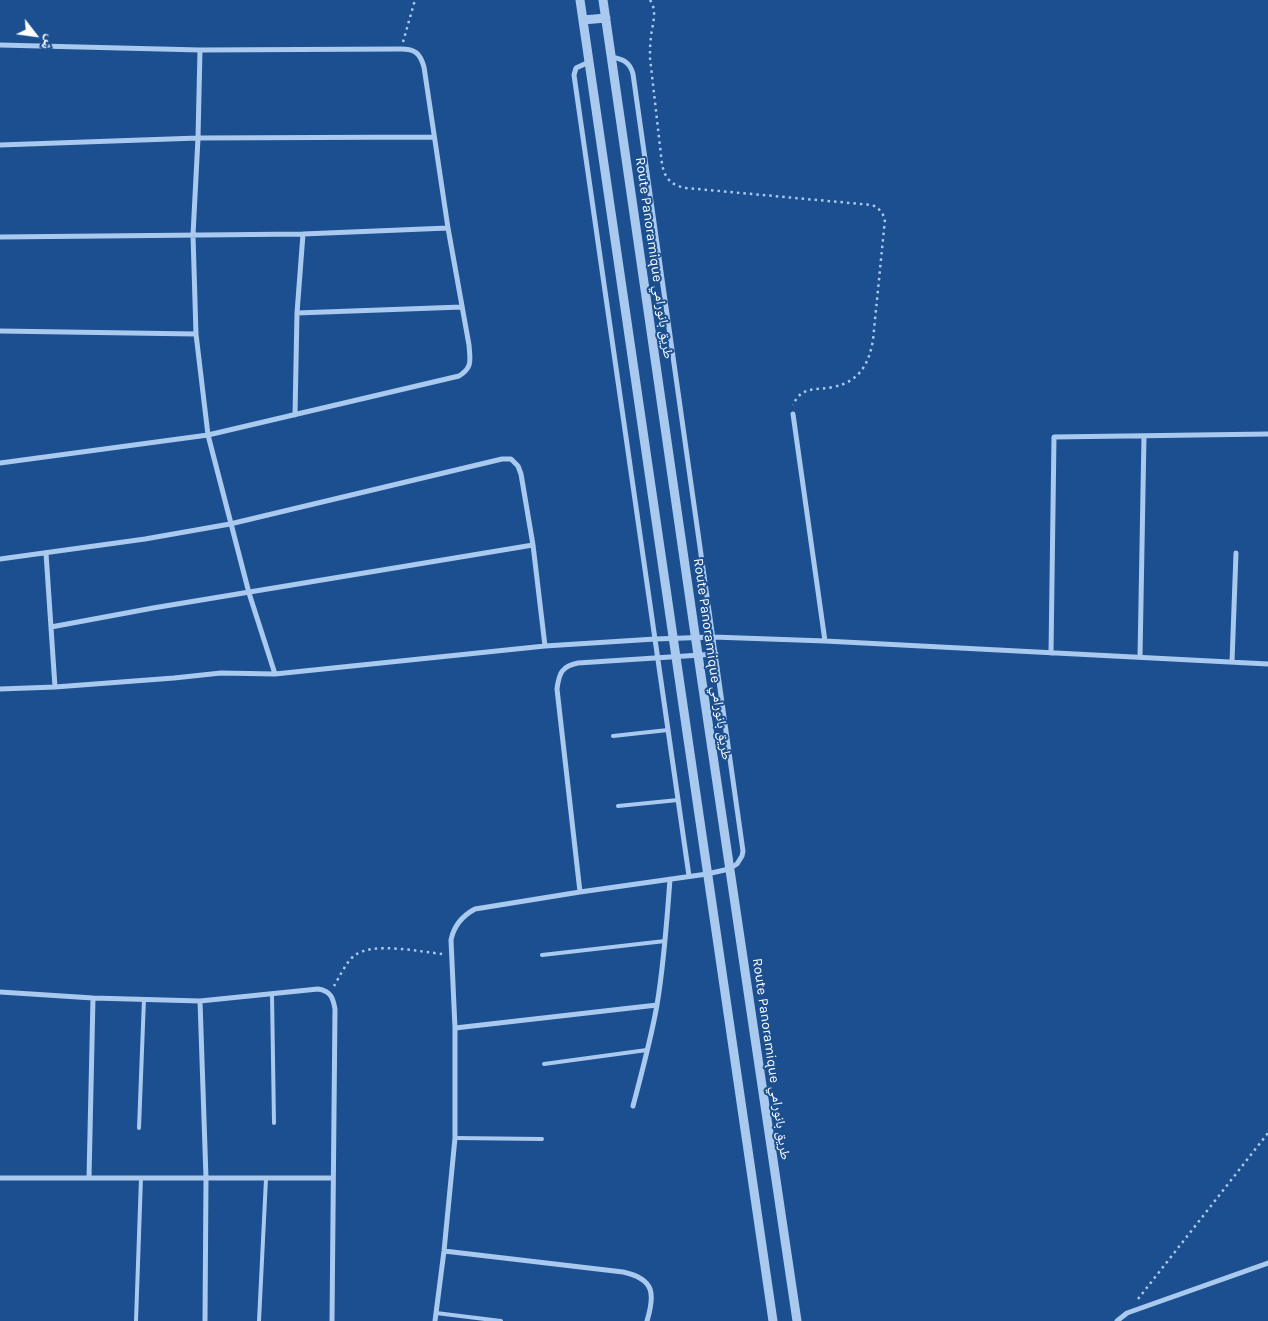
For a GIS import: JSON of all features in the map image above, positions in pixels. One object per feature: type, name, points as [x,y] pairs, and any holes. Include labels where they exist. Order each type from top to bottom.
[{"type":"street","points":[[580,0],[773,1321]]},
{"type":"street","name":"Route Panoramique طريق بانورامي","points":[[603,0],[695,638],[797,1321]]},
{"type":"street","points":[[583,20],[606,18]]},
{"type":"street","points":[[0,45],[200,50],[409,49],[416,52],[422,58],[424,67],[470,361],[468,369],[459,376],[208,435],[0,463]]},
{"type":"street","points":[[200,50],[193,235],[196,334],[208,435],[249,592],[275,674]]},
{"type":"street","points":[[435,1321],[455,1138],[455,1028],[451,940],[453,931],[459,921],[475,909],[707,874],[729,869],[737,864],[742,856],[743,846],[633,74],[629,64],[624,60],[611,57]]},
{"type":"street","points":[[589,62],[576,68],[574,75],[689,876]]},
{"type":"street","points":[[0,145],[198,138],[434,137]]},
{"type":"street","points":[[0,237],[302,234],[448,228]]},
{"type":"street","points":[[294,415],[297,313],[302,234]]},
{"type":"street","points":[[297,313],[462,308]]},
{"type":"street","points":[[0,331],[196,334]]},
{"type":"street","points":[[793,414],[826,641]]},
{"type":"street","points":[[1051,653],[1054,437],[1268,434]]},
{"type":"street","points":[[1140,657],[1144,436]]},
{"type":"street","points":[[0,559],[145,539],[230,524],[506,459],[515,462],[521,474],[533,545],[545,646]]},
{"type":"street","points":[[51,627],[533,545]]},
{"type":"street","points":[[46,553],[55,688]]},
{"type":"street","points":[[1232,662],[1236,553]]},
{"type":"street","points":[[0,689],[55,688],[221,673],[275,674],[545,646],[655,638],[713,637],[826,641],[1268,664]]},
{"type":"street","points":[[580,892],[558,688],[558,679],[562,671],[569,665],[578,663],[716,654]]},
{"type":"street","points":[[633,1106],[657,1005],[670,879]]},
{"type":"street","points":[[0,992],[93,998],[200,1001],[318,989],[325,990],[330,994],[334,1000],[335,1009],[332,1321]]},
{"type":"street","points":[[89,1178],[93,998]]},
{"type":"street","points":[[200,1001],[206,1178],[205,1321]]},
{"type":"street","points":[[455,1028],[657,1005]]},
{"type":"street","points":[[0,1178],[333,1178]]},
{"type":"street","points":[[444,1251],[633,1274],[643,1279],[650,1288],[652,1299],[647,1321]]},
{"type":"street","points":[[1117,1321],[1127,1313],[1268,1263]]},
{"type":"lane","points":[[613,736],[668,730]]},
{"type":"lane","points":[[618,806],[678,800]]},
{"type":"lane","points":[[542,956],[665,941]]},
{"type":"lane","points":[[272,994],[274,1123]]},
{"type":"lane","points":[[138,1128],[144,999]]},
{"type":"lane","points":[[544,1064],[647,1050]]},
{"type":"lane","points":[[455,1138],[542,1140]]},
{"type":"lane","points":[[136,1321],[141,1178]]},
{"type":"lane","points":[[259,1321],[266,1178]]},
{"type":"lane","points":[[436,1313],[501,1321]]},
{"type":"path","points":[[401,49],[415,0]]},
{"type":"path","points":[[650,0],[654,14],[650,58],[662,164],[664,173],[669,181],[677,186],[686,188],[872,205],[878,208],[885,219],[874,340],[866,365],[857,376],[845,383],[834,387],[803,392],[796,398],[793,405],[793,414]]},
{"type":"path","points":[[330,994],[353,957],[370,949],[384,948],[452,955]]},
{"type":"path","points":[[1127,1313],[1268,1133]]}]
